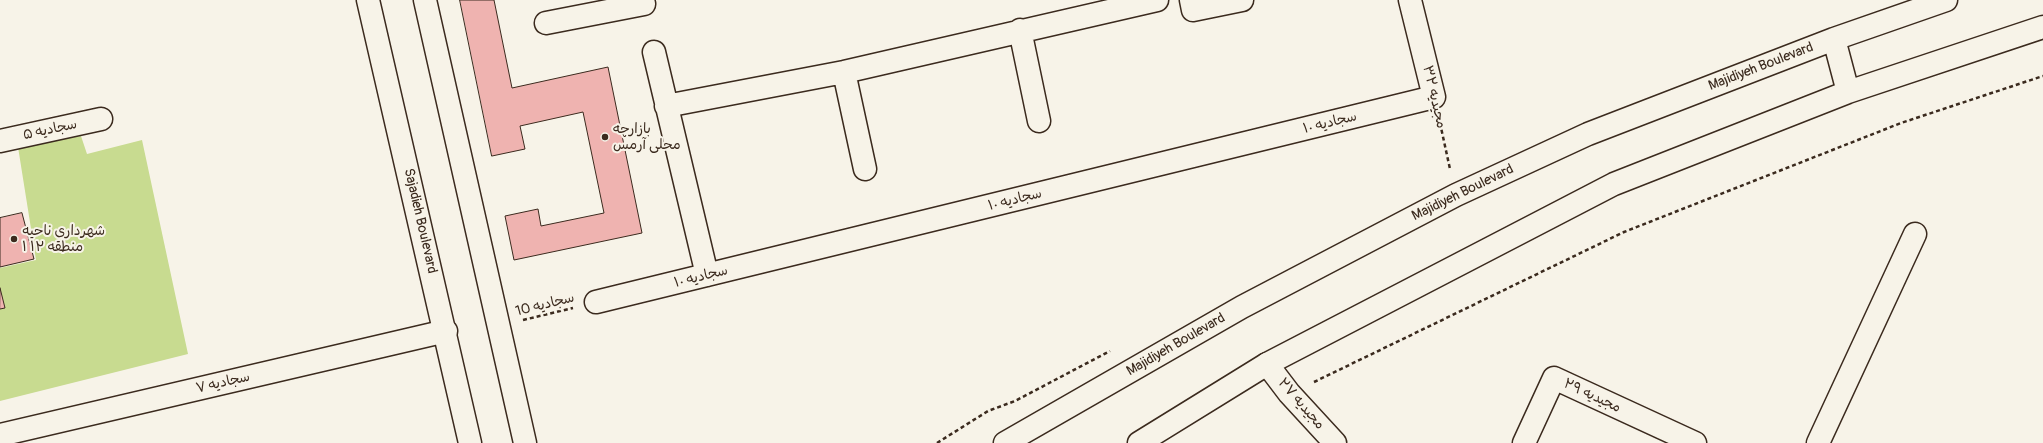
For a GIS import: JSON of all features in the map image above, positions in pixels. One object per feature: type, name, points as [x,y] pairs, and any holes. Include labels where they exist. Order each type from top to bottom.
[{"type":"street","name":"Sajadieh Boulevard","points":[[368,0],[446,331],[470,443]]},
{"type":"street","points":[[425,0],[525,443]]},
{"type":"street","points":[[546,23],[644,4],[643,0]]},
{"type":"street","points":[[666,106],[844,72],[1020,30],[1158,0]]},
{"type":"street","points":[[1191,0],[1194,10],[1242,0]]},
{"type":"street","name":"مجیدیه ۳۲","points":[[1410,0],[1434,97]]},
{"type":"street","name":"Majidiyeh Boulevard","points":[[1005,443],[1242,307],[1456,195],[1588,134],[1834,39],[1946,0]]},
{"type":"street","points":[[1139,443],[1267,364],[1614,184],[1848,92],[2043,27]]},
{"type":"street","points":[[1020,30],[1039,121]]},
{"type":"street","points":[[1834,39],[1848,92]]},
{"type":"street","points":[[654,52],[707,275]]},
{"type":"street","points":[[844,72],[865,169]]},
{"type":"street","name":"سجادیه ۱۰","points":[[596,302],[1434,97]]},
{"type":"street","name":"سجادیه ۵","points":[[0,141],[100,119]]},
{"type":"street","points":[[1818,443],[1915,234]]},
{"type":"street","name":"سجادیه ۷","points":[[0,435],[446,331]]},
{"type":"street","name":"مجیدیه ۲۷","points":[[1267,364],[1289,394],[1335,443]]},
{"type":"street","name":"مجیدیه ۲۹","points":[[1524,443],[1554,378],[1695,443]]},
{"type":"path","points":[[1289,394],[1624,232],[1901,123],[2043,76]]},
{"type":"path","name":"مجیدیه ۳۲","points":[[1434,97],[1456,195]]},
{"type":"path","name":"سجادیه 10","points":[[498,327],[596,302]]},
{"type":"green space","points":[[81,136],[87,154],[142,140],[188,354],[0,401],[0,268],[36,260],[18,147]]},
{"type":"building","name":"بازارچه محلی آرمس","points":[[460,0],[494,0],[512,88],[608,67],[642,233],[514,260],[505,216],[538,209],[541,226],[604,213],[583,112],[520,126],[525,149],[492,156]]},
{"type":"building","name":"شهرداری ناحیه ۱ منطقه ۱۲","points":[[22,213],[34,259],[0,267],[0,218]]},
{"type":"building","name":"شهرداری ناحیه ۱ منطقه ۱۲","points":[[0,288],[5,308],[0,309]]},
{"type":"place","name":"بازارچه محلی آرمس","points":[[605,137]]},
{"type":"place","name":"شهرداری ناحیه ۱ منطقه ۱۲","points":[[14,239]]}]
